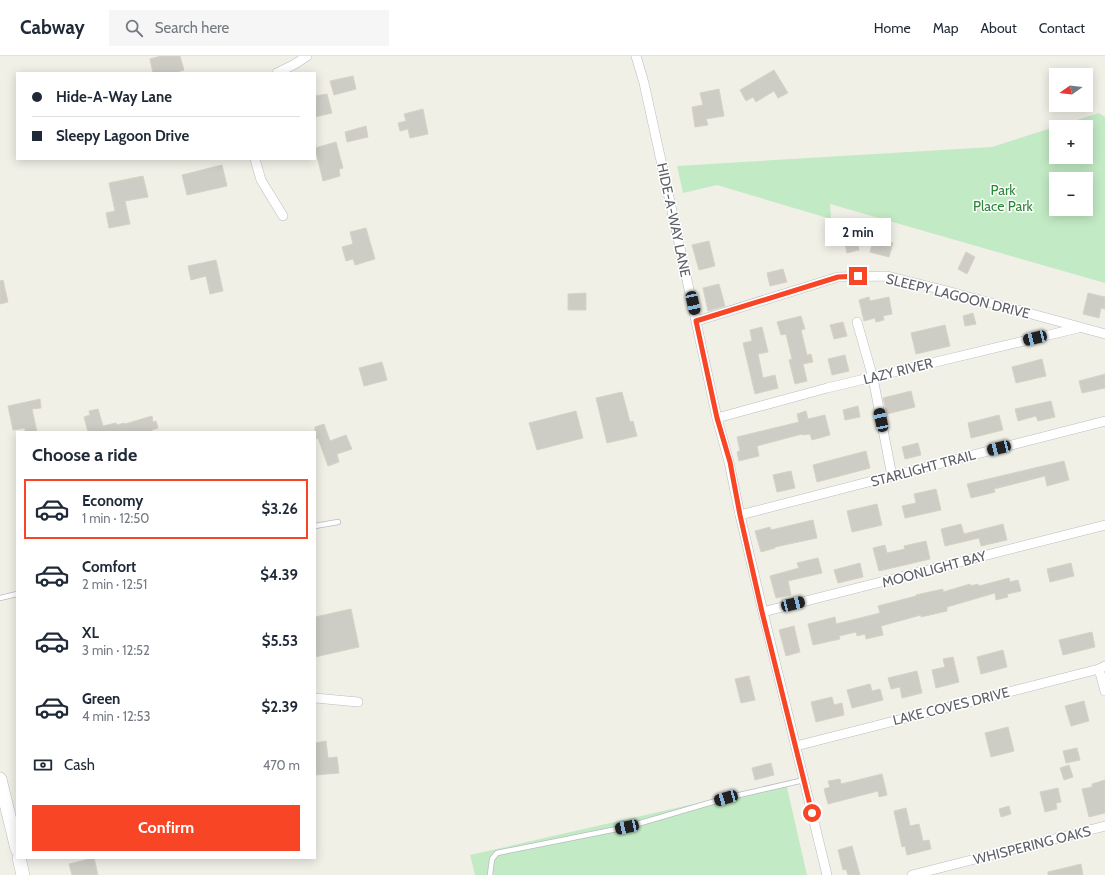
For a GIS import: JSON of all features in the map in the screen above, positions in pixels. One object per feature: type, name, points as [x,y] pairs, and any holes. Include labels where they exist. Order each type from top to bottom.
[{"type":"street","points":[[279,72],[307,56]]},
{"type":"street","name":"HIDE-A-WAY LANE","points":[[638,56],[717,418],[730,462],[740,515],[762,612],[827,875]]},
{"type":"street","points":[[255,160],[261,180],[282,216]]},
{"type":"street","name":"SLEEPY LAGOON DRIVE","points":[[696,321],[838,277],[887,276],[1105,334]]},
{"type":"street","points":[[857,322],[873,378],[892,476]]},
{"type":"street","name":"LAZY RIVER","points":[[717,418],[827,388],[1079,327]]},
{"type":"street","name":"STARLIGHT TRAIL","points":[[740,515],[1105,421]]},
{"type":"street","name":"MOONLIGHT BAY","points":[[762,612],[1105,525]]},
{"type":"street","points":[[1102,667],[1105,691]]},
{"type":"street","name":"LAKE COVES DRIVE","points":[[796,746],[1102,667]]},
{"type":"street","points":[[316,698],[358,702]]},
{"type":"street","points":[[0,779],[13,818],[16,841]]},
{"type":"street","name":"WHISPERING OAKS","points":[[912,875],[1105,826]]},
{"type":"street","points":[[19,859],[23,875]]},
{"type":"lane","points":[[316,526],[338,522]]},
{"type":"lane","points":[[0,598],[16,594]]},
{"type":"lane","points":[[490,875],[492,859],[497,853],[627,827],[726,798],[804,780]]},
{"type":"green space","name":"Park Place Park","points":[[1099,113],[1105,117],[1105,283],[830,204],[831,219],[717,185],[683,193],[677,166],[992,147],[1049,129],[1049,164],[1093,164],[1093,120],[1077,120]]},
{"type":"green space","points":[[786,783],[807,875],[475,875],[470,855]]},
{"type":"building","points":[[161,56],[180,56],[184,70],[177,72],[153,72],[150,59]]},
{"type":"building","points":[[774,70],[788,93],[778,98],[774,91],[756,102],[753,97],[746,101],[740,90]]},
{"type":"building","points":[[353,76],[356,89],[334,95],[330,81]]},
{"type":"building","points":[[719,89],[724,116],[706,119],[708,125],[695,127],[692,107],[703,105],[700,93]]},
{"type":"building","points":[[327,94],[332,113],[316,117],[316,96]]},
{"type":"building","points":[[423,109],[428,134],[410,138],[408,129],[400,131],[398,123],[406,121],[404,114]]},
{"type":"building","points":[[366,126],[368,137],[347,142],[345,132]]},
{"type":"building","points":[[336,142],[343,168],[339,169],[340,176],[323,181],[316,148]]},
{"type":"building","points":[[222,165],[227,186],[187,195],[182,175]]},
{"type":"building","points":[[143,176],[148,197],[125,201],[130,224],[109,228],[106,213],[115,211],[109,183]]},
{"type":"building","points":[[366,228],[375,259],[355,265],[353,259],[346,261],[342,247],[353,244],[350,232]]},
{"type":"building","points":[[874,237],[893,243],[889,257],[870,252]]},
{"type":"building","points":[[857,240],[859,250],[847,253],[845,243]]},
{"type":"building","points":[[709,241],[715,266],[699,270],[692,245]]},
{"type":"building","points":[[966,252],[975,257],[967,274],[958,269]]},
{"type":"building","points":[[216,260],[223,291],[210,294],[206,276],[191,280],[188,266]]},
{"type":"building","points":[[783,269],[787,282],[770,286],[767,273]]},
{"type":"building","points":[[3,280],[8,302],[0,304],[0,281]]},
{"type":"building","points":[[719,284],[725,306],[708,311],[703,288]]},
{"type":"building","points":[[586,293],[586,310],[568,310],[568,294]]},
{"type":"building","points":[[1088,293],[1105,297],[1105,309],[1101,308],[1099,318],[1083,314]]},
{"type":"building","points":[[869,297],[870,301],[889,297],[892,314],[883,316],[884,320],[876,322],[875,318],[864,321],[859,300]]},
{"type":"building","points":[[973,313],[976,324],[965,326],[963,316]]},
{"type":"building","points":[[801,316],[805,329],[801,330],[807,355],[811,354],[813,362],[803,364],[807,381],[795,384],[789,360],[792,359],[786,334],[781,335],[777,322]]},
{"type":"building","points":[[843,322],[847,336],[834,339],[830,325]]},
{"type":"building","points":[[945,325],[950,346],[916,354],[911,333]]},
{"type":"building","points":[[762,327],[768,352],[758,354],[763,378],[775,375],[778,388],[755,394],[743,343],[752,341],[750,330]]},
{"type":"building","points":[[845,355],[849,371],[832,375],[828,359]]},
{"type":"building","points":[[1042,359],[1046,376],[1016,383],[1012,367]]},
{"type":"building","points":[[382,362],[387,380],[364,386],[359,368]]},
{"type":"building","points":[[1105,374],[1105,388],[1082,393],[1079,381]]},
{"type":"building","points":[[911,391],[915,407],[887,414],[883,398]]},
{"type":"building","points":[[622,392],[630,422],[633,421],[637,436],[607,443],[596,398]]},
{"type":"building","points":[[40,399],[41,408],[32,409],[37,431],[25,431],[25,428],[13,430],[8,406]]},
{"type":"building","points":[[1051,401],[1055,417],[1038,421],[1036,416],[1018,421],[1015,409]]},
{"type":"building","points":[[858,406],[860,417],[845,420],[843,410]]},
{"type":"building","points":[[98,409],[103,426],[116,423],[117,425],[125,424],[152,416],[153,422],[156,421],[158,428],[152,431],[88,431],[84,417],[90,415],[89,411]]},
{"type":"building","points":[[576,411],[583,438],[537,450],[529,423]]},
{"type":"building","points":[[806,411],[808,419],[825,415],[830,435],[812,440],[810,434],[802,434],[757,446],[759,456],[739,461],[737,452],[740,451],[737,437],[799,422],[797,414]]},
{"type":"building","points":[[999,415],[1003,430],[971,438],[968,423]]},
{"type":"building","points":[[324,424],[330,441],[346,435],[352,449],[337,454],[339,462],[328,466],[318,438],[316,439],[315,427]]},
{"type":"building","points":[[918,443],[921,455],[905,459],[902,447]]},
{"type":"building","points":[[866,451],[870,468],[817,482],[813,465]]},
{"type":"building","points":[[1064,461],[1069,480],[1047,486],[1045,476],[994,489],[995,492],[971,498],[967,484]]},
{"type":"building","points":[[791,471],[795,488],[777,492],[773,475]]},
{"type":"building","points":[[936,489],[941,510],[905,518],[902,506],[916,503],[914,494]]},
{"type":"building","points":[[877,504],[882,525],[852,532],[847,511]]},
{"type":"building","points":[[813,520],[817,538],[775,547],[761,552],[755,531],[770,527],[771,530]]},
{"type":"building","points":[[961,524],[964,534],[1003,524],[1007,540],[981,546],[979,538],[945,546],[941,529]]},
{"type":"building","points":[[926,541],[930,559],[879,571],[873,548],[885,545],[887,553],[905,549],[904,546]]},
{"type":"building","points":[[818,558],[822,573],[788,581],[791,595],[776,598],[770,576],[799,568],[797,563]]},
{"type":"building","points":[[860,563],[863,577],[838,583],[834,570]]},
{"type":"building","points":[[1071,563],[1074,576],[1050,582],[1047,569]]},
{"type":"building","points":[[1009,578],[1010,582],[1018,580],[1021,591],[1007,594],[1008,597],[996,600],[995,593],[947,607],[947,611],[921,617],[921,615],[881,626],[883,635],[866,639],[865,634],[857,636],[856,632],[839,636],[840,639],[813,645],[808,624],[835,617],[836,624],[880,613],[878,606],[916,595],[943,589],[943,592],[970,584],[971,586],[978,584],[979,586]]},
{"type":"building","points":[[351,609],[359,647],[316,657],[316,617]]},
{"type":"building","points":[[794,626],[800,652],[786,656],[779,630]]},
{"type":"building","points":[[1092,632],[1095,647],[1063,655],[1059,640]]},
{"type":"building","points":[[1003,650],[1007,667],[981,674],[977,657]]},
{"type":"building","points":[[953,657],[959,682],[936,688],[932,670],[945,667],[943,659]]},
{"type":"building","points":[[917,671],[922,693],[902,698],[900,687],[891,689],[888,678]]},
{"type":"building","points":[[749,676],[755,700],[741,703],[735,679]]},
{"type":"building","points":[[870,684],[872,691],[880,689],[883,700],[852,708],[847,690]]},
{"type":"building","points":[[832,697],[834,705],[842,703],[844,715],[816,722],[811,702]]},
{"type":"building","points":[[1084,701],[1089,721],[1071,726],[1065,706]]},
{"type":"building","points":[[1008,727],[1014,751],[991,757],[985,733]]},
{"type":"building","points":[[326,741],[328,758],[337,757],[339,773],[316,775],[316,743]]},
{"type":"building","points":[[1077,748],[1080,760],[1066,763],[1063,751]]},
{"type":"building","points":[[771,763],[774,775],[755,780],[752,768]]},
{"type":"building","points":[[1069,765],[1073,777],[1064,780],[1060,768]]},
{"type":"building","points":[[882,774],[887,795],[879,797],[878,791],[828,804],[824,789],[830,787],[828,781],[840,779],[841,784]]},
{"type":"building","points":[[1105,780],[1105,813],[1089,817],[1082,789],[1092,787],[1092,784]]},
{"type":"building","points":[[1058,788],[1061,802],[1056,803],[1057,809],[1045,812],[1040,792]]},
{"type":"building","points":[[1009,806],[1011,814],[1001,817],[999,809]]},
{"type":"building","points":[[906,808],[910,826],[919,824],[923,841],[929,840],[931,849],[907,855],[905,846],[902,847],[894,811]]},
{"type":"building","points":[[852,846],[860,875],[848,875],[846,869],[843,870],[838,850]]},
{"type":"building","points":[[94,859],[98,875],[72,875],[69,864]]},
{"type":"building","points":[[1081,864],[1083,875],[1048,875],[1048,872]]},
{"type":"route","points":[[812,813],[762,612],[740,515],[730,462],[717,418],[696,321],[838,277],[858,276]]}]
